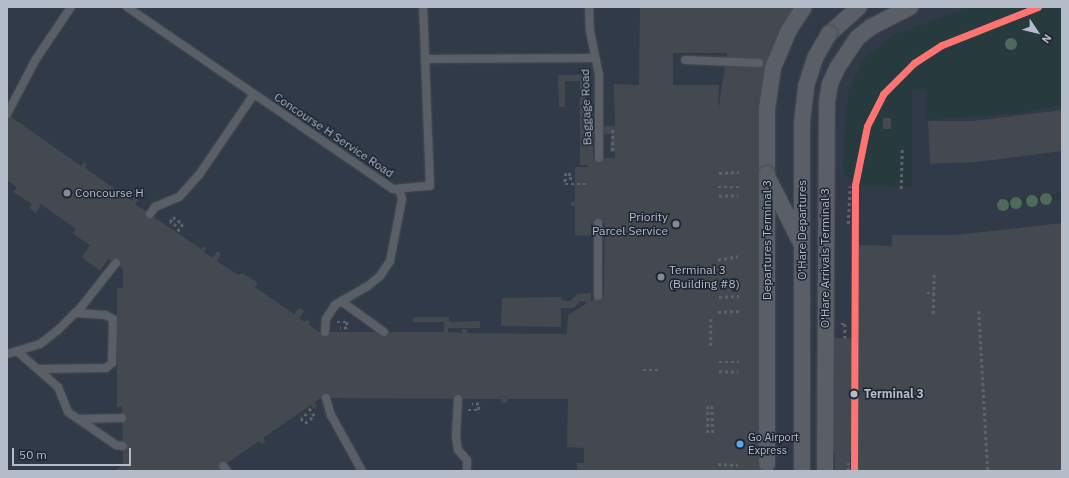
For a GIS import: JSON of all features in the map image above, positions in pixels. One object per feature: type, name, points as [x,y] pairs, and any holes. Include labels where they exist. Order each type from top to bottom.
[{"type":"street","name":"O'Hare Departures","points":[[802,471],[802,121],[806,86],[815,58],[829,34],[859,7]]},
{"type":"street","name":"O'Hare Arrivals Terminal 3","points":[[825,471],[827,102],[830,84],[848,49],[871,27],[910,7]]},
{"type":"street","name":"Departures Terminal 3","points":[[768,468],[767,174],[769,85],[781,46],[802,11]]},
{"type":"street","points":[[767,174],[802,245]]},
{"type":"lane","points":[[7,114],[36,59],[71,7]]},
{"type":"lane","name":"Concourse H Service Road","points":[[128,7],[393,189],[430,186],[425,59]]},
{"type":"lane","points":[[423,7],[425,59],[595,58]]},
{"type":"lane","name":"Baggage Road","points":[[589,7],[595,58],[599,75],[599,158]]},
{"type":"lane","points":[[685,60],[759,63]]},
{"type":"lane","points":[[150,214],[155,207],[179,196],[198,175],[254,94]]},
{"type":"lane","points":[[325,332],[326,319],[334,305],[375,280],[390,261],[402,199],[399,189]]},
{"type":"lane","points":[[598,223],[598,296]]},
{"type":"lane","points":[[7,354],[18,352],[40,344],[75,313],[116,263]]},
{"type":"lane","points":[[341,301],[384,332]]},
{"type":"lane","points":[[38,369],[106,368],[112,363],[113,319],[105,314],[75,313]]},
{"type":"lane","points":[[18,352],[58,387],[68,412],[116,445],[123,446]]},
{"type":"lane","points":[[326,398],[331,415],[362,471]]},
{"type":"lane","points":[[458,399],[456,437],[458,450],[466,460],[467,471]]},
{"type":"lane","points":[[78,419],[122,418]]},
{"type":"path","points":[[613,130],[613,152]]},
{"type":"path","points":[[901,189],[902,147]]},
{"type":"path","points":[[719,173],[739,172]]},
{"type":"path","points":[[570,180],[570,175],[566,173],[565,184],[588,184]]},
{"type":"path","points":[[848,224],[850,186]]},
{"type":"path","points":[[718,187],[739,187]]},
{"type":"path","points":[[719,196],[738,195]]},
{"type":"path","points":[[176,226],[170,222],[173,217],[183,224],[177,233]]},
{"type":"path","points":[[718,260],[738,256]]},
{"type":"path","points":[[933,314],[934,272]]},
{"type":"path","points":[[927,293],[934,293]]},
{"type":"path","points":[[719,297],[739,296]]},
{"type":"path","points":[[718,312],[739,311]]},
{"type":"path","points":[[979,311],[988,471]]},
{"type":"path","points":[[711,319],[712,348]]},
{"type":"path","points":[[336,322],[347,322],[347,328],[340,328]]},
{"type":"path","points":[[842,335],[841,324],[845,324],[845,338]]},
{"type":"path","points":[[718,362],[738,362]]},
{"type":"path","points":[[643,370],[658,370]]},
{"type":"path","points":[[719,371],[738,372]]},
{"type":"path","points":[[466,410],[478,410],[479,404],[472,404]]},
{"type":"path","points":[[708,406],[708,435]]},
{"type":"path","points":[[712,406],[712,435]]},
{"type":"path","points":[[307,414],[301,418],[304,423],[314,416],[308,407]]},
{"type":"path","points":[[848,463],[848,471]]},
{"type":"path","points":[[734,464],[718,464],[738,465]]},
{"type":"shaded area","points":[[7,7],[1062,7],[1062,471],[7,471]]},
{"type":"green space","points":[[969,7],[1062,7],[1062,105],[1019,113],[927,120],[927,89],[912,89],[912,185],[909,187],[860,185],[853,183],[843,172],[846,120],[849,89],[863,60],[894,35]]},
{"type":"green space","points":[[1062,193],[1062,199],[998,208],[997,201]]},
{"type":"building","points":[[640,7],[803,7],[772,65],[765,471],[577,471],[577,463],[584,463],[584,448],[567,447],[568,399],[507,399],[507,403],[502,403],[502,399],[320,398],[314,403],[317,406],[314,409],[311,405],[263,438],[266,442],[262,444],[259,441],[216,471],[114,471],[123,465],[122,406],[117,407],[117,288],[123,288],[123,269],[108,259],[100,271],[82,257],[90,245],[73,234],[76,229],[41,204],[36,213],[29,208],[32,204],[13,192],[17,187],[7,181],[7,114],[81,166],[84,162],[87,165],[85,168],[132,201],[135,197],[138,200],[135,204],[201,249],[203,246],[206,248],[204,252],[213,258],[217,251],[221,254],[217,261],[238,275],[243,273],[258,283],[255,287],[294,314],[299,308],[304,311],[299,318],[305,322],[307,319],[310,322],[308,324],[319,332],[444,332],[444,322],[413,322],[414,317],[449,317],[449,322],[480,321],[480,328],[448,328],[448,332],[462,333],[462,329],[467,329],[467,333],[567,334],[568,315],[586,304],[586,301],[580,301],[574,308],[561,308],[561,327],[501,326],[502,298],[561,297],[561,300],[570,301],[578,294],[591,293],[591,301],[598,296],[604,296],[605,223],[591,223],[591,236],[575,235],[575,206],[571,206],[571,202],[575,201],[575,167],[588,167],[588,165],[580,165],[580,81],[565,81],[565,107],[559,107],[558,75],[585,75],[588,159],[588,126],[615,126],[614,84],[639,85]],"holes":[[[673,53],[727,53],[718,112],[719,85],[673,85]],[[593,134],[611,134],[610,152],[615,152],[615,158],[593,158]]]},
{"type":"building","points":[[1062,110],[1062,151],[976,162],[930,164],[928,121],[973,121]]},
{"type":"building","points":[[883,118],[891,118],[891,129],[883,129]]},
{"type":"building","points":[[1062,223],[1062,471],[858,471],[858,245],[892,246],[892,235],[955,235]]},
{"type":"building","name":"Terminal 3","points":[[829,338],[856,338],[857,453],[850,453],[850,471],[835,471],[835,453],[829,453]]},
{"type":"transit line","points":[[854,471],[855,185],[867,126],[883,94],[914,63],[942,45],[1038,7]]},
{"type":"place","name":"Concourse H","points":[[67,193]]},
{"type":"place","name":"Priority Parcel Service","points":[[676,224]]},
{"type":"place","name":"Terminal 3 (Building #8)","points":[[661,277]]},
{"type":"place","name":"Terminal 3","points":[[854,394]]},
{"type":"place","name":"Go Airport Express","points":[[740,444]]}]
